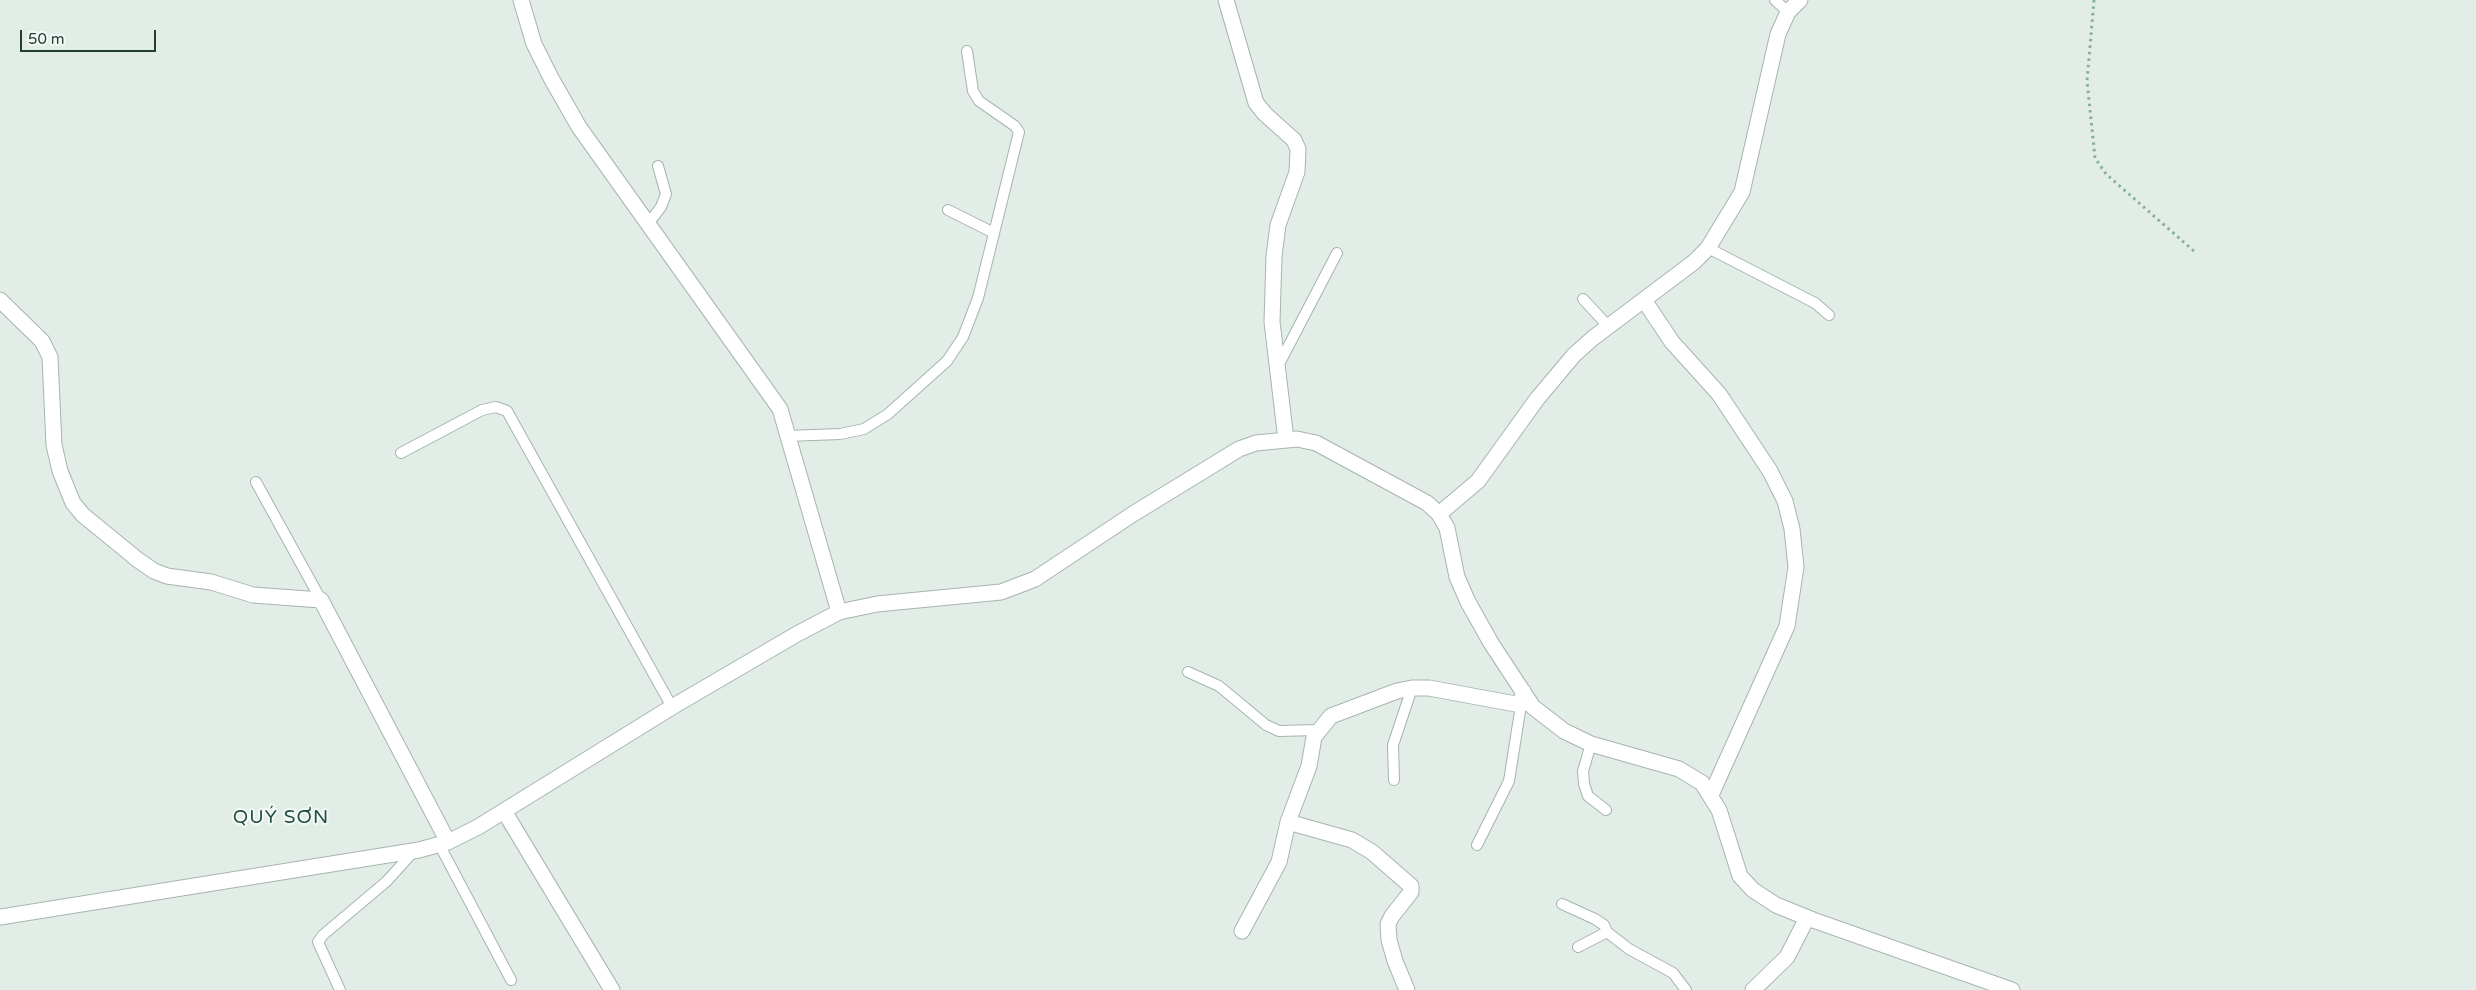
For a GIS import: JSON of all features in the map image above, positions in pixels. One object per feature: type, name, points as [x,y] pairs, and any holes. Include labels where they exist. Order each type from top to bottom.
[{"type":"street","points":[[521,0],[534,44],[579,127],[780,409],[839,612]]},
{"type":"street","points":[[1226,0],[1256,102],[1265,114],[1294,140],[1298,149],[1296,172],[1276,237],[1272,322],[1286,440]]},
{"type":"street","points":[[1439,514],[1478,481],[1543,392],[1574,355],[1608,326],[1694,262],[1708,248],[1742,192],[1778,34],[1788,12],[1800,0]]},
{"type":"street","points":[[0,300],[42,341],[50,356],[54,444],[60,471],[74,503],[82,515],[138,560],[154,571],[167,576],[211,582],[253,594],[321,600],[443,843]]},
{"type":"street","points":[[1644,300],[1672,342],[1719,394],[1765,463],[1785,502],[1792,529],[1796,567],[1787,626],[1711,795]]},
{"type":"street","points":[[0,917],[414,851],[443,843],[504,810],[672,707],[797,634],[839,612],[877,604],[1001,592],[1036,579],[1133,514],[1239,449],[1256,443],[1297,439],[1316,443],[1428,503],[1439,514],[1447,528],[1457,577],[1468,602],[1522,698],[1564,731],[1591,744],[1679,769],[1702,783],[1719,810],[1740,876],[1753,890],[1776,905],[1807,918],[2012,990]]},
{"type":"street","points":[[1242,931],[1279,862],[1288,822],[1309,766],[1311,746],[1317,730],[1332,716],[1397,691],[1412,688],[1429,688],[1522,698]]},
{"type":"street","points":[[504,810],[612,990]]},
{"type":"street","points":[[1288,822],[1352,840],[1372,852],[1410,886],[1411,892],[1388,924],[1389,940],[1395,962],[1407,990]]},
{"type":"street","points":[[1753,990],[1787,957],[1807,918]]},
{"type":"lane","points":[[1775,0],[1788,12]]},
{"type":"lane","points":[[787,436],[840,434],[864,429],[888,414],[947,361],[963,337],[978,298],[992,232],[1018,132],[1016,126],[979,101],[972,91],[968,51]]},
{"type":"lane","points":[[648,224],[661,207],[666,194],[658,166]]},
{"type":"lane","points":[[948,210],[992,232]]},
{"type":"lane","points":[[1708,248],[1815,303],[1829,315]]},
{"type":"lane","points":[[1277,369],[1337,253]]},
{"type":"lane","points":[[1584,299],[1608,326]]},
{"type":"lane","points":[[400,453],[482,410],[496,406],[507,411],[672,707]]},
{"type":"lane","points":[[256,482],[321,600]]},
{"type":"lane","points":[[1188,672],[1220,686],[1266,725],[1279,731],[1317,730]]},
{"type":"lane","points":[[1394,780],[1393,746],[1412,688]]},
{"type":"lane","points":[[1476,845],[1509,781],[1522,698]]},
{"type":"lane","points":[[1591,744],[1583,771],[1584,784],[1588,796],[1606,810]]},
{"type":"lane","points":[[443,843],[511,980]]},
{"type":"lane","points":[[340,990],[318,942],[323,935],[387,881],[414,851]]},
{"type":"lane","points":[[1562,904],[1604,925],[1607,932],[1629,950],[1673,973],[1686,990]]},
{"type":"lane","points":[[1578,947],[1607,932]]},
{"type":"path","points":[[2094,0],[2087,82],[2095,158],[2112,180],[2195,252]]},
{"type":"district","name":"QUÝ SƠN","points":[[281,818]]}]
